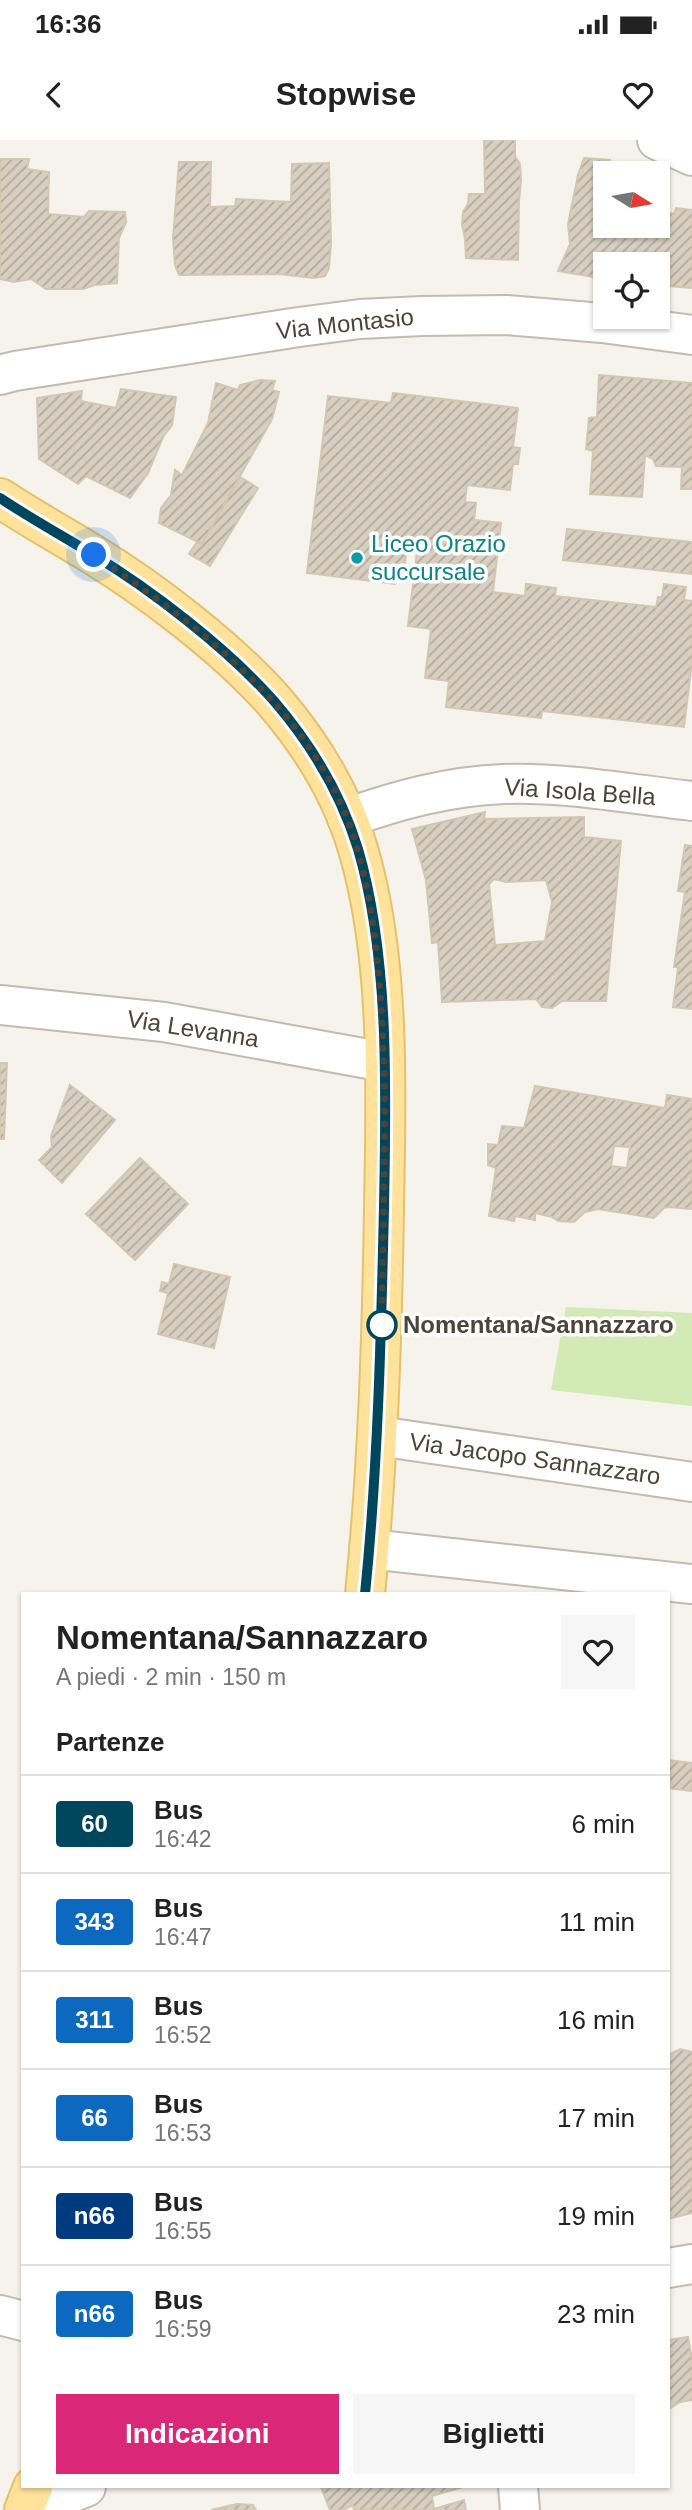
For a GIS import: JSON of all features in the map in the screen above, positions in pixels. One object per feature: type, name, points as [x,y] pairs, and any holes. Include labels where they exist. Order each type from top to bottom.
[{"type":"main road","points":[[0,498],[127,578],[235,662],[293,726],[332,786],[357,845],[376,945],[385,1062],[378,1436],[365,1592]]},
{"type":"main road","points":[[26,2510],[33,2488]]},
{"type":"street","points":[[657,140],[692,156]]},
{"type":"street","name":"Via Montasio","points":[[0,375],[360,319],[506,315],[602,323],[692,335]]},
{"type":"street","name":"Via Isola Bella","points":[[347,818],[387,804],[439,791],[503,784],[547,785],[692,801]]},
{"type":"street","name":"Via Levanna","points":[[0,1005],[164,1022],[385,1062]]},
{"type":"street","name":"Via Jacopo Sannazzaro","points":[[378,1436],[692,1482]]},
{"type":"street","points":[[369,1549],[692,1584]]},
{"type":"street","points":[[670,2268],[692,2264]]},
{"type":"street","points":[[0,2315],[21,2320]]},
{"type":"street","points":[[26,2510],[83,2488]]},
{"type":"street","points":[[518,2488],[520,2510]]},
{"type":"green space","points":[[566,1307],[692,1313],[692,1406],[551,1390]]},
{"type":"building","points":[[484,140],[515,140],[515,156],[520,164],[521,181],[518,260],[466,258],[463,212],[468,204],[469,194],[485,194]]},
{"type":"building","points":[[584,158],[610,160],[593,161],[593,238],[670,238],[670,213],[674,214],[676,208],[692,210],[692,288],[670,286],[670,252],[593,252],[593,277],[558,271],[570,244],[568,224]]},
{"type":"building","points":[[0,159],[29,159],[27,169],[49,172],[48,214],[84,217],[89,211],[125,212],[126,222],[119,238],[117,283],[83,289],[46,289],[31,279],[14,282],[0,279]]},
{"type":"building","points":[[179,162],[211,162],[210,207],[235,206],[236,199],[291,202],[292,164],[329,163],[331,243],[329,268],[325,276],[179,275],[175,265],[173,238]]},
{"type":"building","points":[[599,375],[692,383],[692,489],[681,489],[682,467],[656,466],[653,459],[645,455],[642,497],[590,494],[593,451],[586,449],[589,418],[597,417]]},
{"type":"building","points":[[260,380],[275,381],[272,390],[279,392],[272,419],[202,544],[159,523],[161,508],[171,495],[175,470],[182,475],[208,423],[216,383],[238,390],[240,385]]},
{"type":"building","points":[[121,389],[176,397],[172,425],[163,437],[148,473],[130,498],[86,476],[78,484],[39,459],[37,398],[82,391],[81,401],[116,408]]},
{"type":"building","name":"Liceo Orazio succursale","points":[[393,393],[518,408],[513,447],[520,448],[518,464],[513,464],[510,490],[467,485],[465,502],[476,503],[474,520],[501,523],[493,592],[525,596],[526,584],[556,588],[555,596],[656,607],[658,597],[662,597],[664,584],[686,587],[684,600],[692,601],[692,662],[684,727],[542,711],[541,718],[446,707],[449,681],[425,678],[431,629],[408,626],[418,543],[408,541],[403,578],[397,577],[395,584],[307,573],[328,396],[391,403]]},
{"type":"building","points":[[240,477],[258,488],[210,566],[189,554],[197,542],[202,544]]},
{"type":"building","points":[[567,529],[692,542],[692,574],[563,560]]},
{"type":"building","points":[[485,812],[484,819],[584,817],[584,837],[621,841],[606,1001],[562,1001],[552,1008],[542,1007],[536,999],[442,1002],[438,942],[432,943],[426,880],[412,829]],"holes":[[[494,879],[506,882],[546,880],[552,902],[545,941],[495,945],[489,884]]]},
{"type":"building","points":[[685,845],[692,846],[692,1009],[673,1007],[678,967],[674,967],[685,892],[678,891]]},
{"type":"building","points":[[0,1063],[7,1063],[4,1139],[0,1139]]},
{"type":"building","points":[[70,1085],[115,1120],[62,1183],[39,1160],[52,1147],[51,1136]]},
{"type":"building","points":[[535,1086],[665,1108],[667,1095],[692,1099],[692,1209],[664,1208],[654,1218],[598,1209],[585,1212],[574,1222],[558,1221],[535,1213],[535,1220],[515,1216],[514,1221],[489,1216],[496,1168],[488,1165],[488,1144],[498,1145],[502,1126],[524,1128]],"holes":[[[614,1146],[630,1147],[627,1168],[611,1166]]]},
{"type":"building","points":[[140,1158],[188,1204],[135,1260],[86,1214]]},
{"type":"building","points":[[174,1264],[230,1277],[214,1348],[158,1334],[168,1293],[160,1291],[162,1282],[169,1284]]},
{"type":"building","points":[[670,1760],[692,1763],[692,1791],[670,1788]]},
{"type":"building","points":[[680,2049],[692,2052],[692,2213],[670,2218],[670,2054]]},
{"type":"building","points":[[688,2337],[692,2359],[692,2400],[680,2402],[670,2409],[670,2340]]},
{"type":"building","points":[[321,2488],[460,2488],[432,2496],[434,2509],[464,2500],[466,2510],[354,2510],[353,2505],[343,2510],[330,2510]]},
{"type":"building","points":[[237,2504],[253,2505],[256,2510],[211,2510]]},
{"type":"bus line","name":"60","points":[[0,498],[127,578],[235,662],[273,701],[314,755],[332,786],[357,845],[365,875],[376,945],[385,1062],[381,1372],[376,1483],[365,1592]]},
{"type":"place","name":"Liceo Orazio succursale","points":[[357,558]]},
{"type":"place","name":"Nomentana/Sannazzaro","points":[[382,1325]]},
{"type":"route","points":[[94,555],[196,630],[235,662],[273,701],[314,755],[347,818],[365,875],[376,945],[383,1026],[385,1118],[382,1325]]}]
